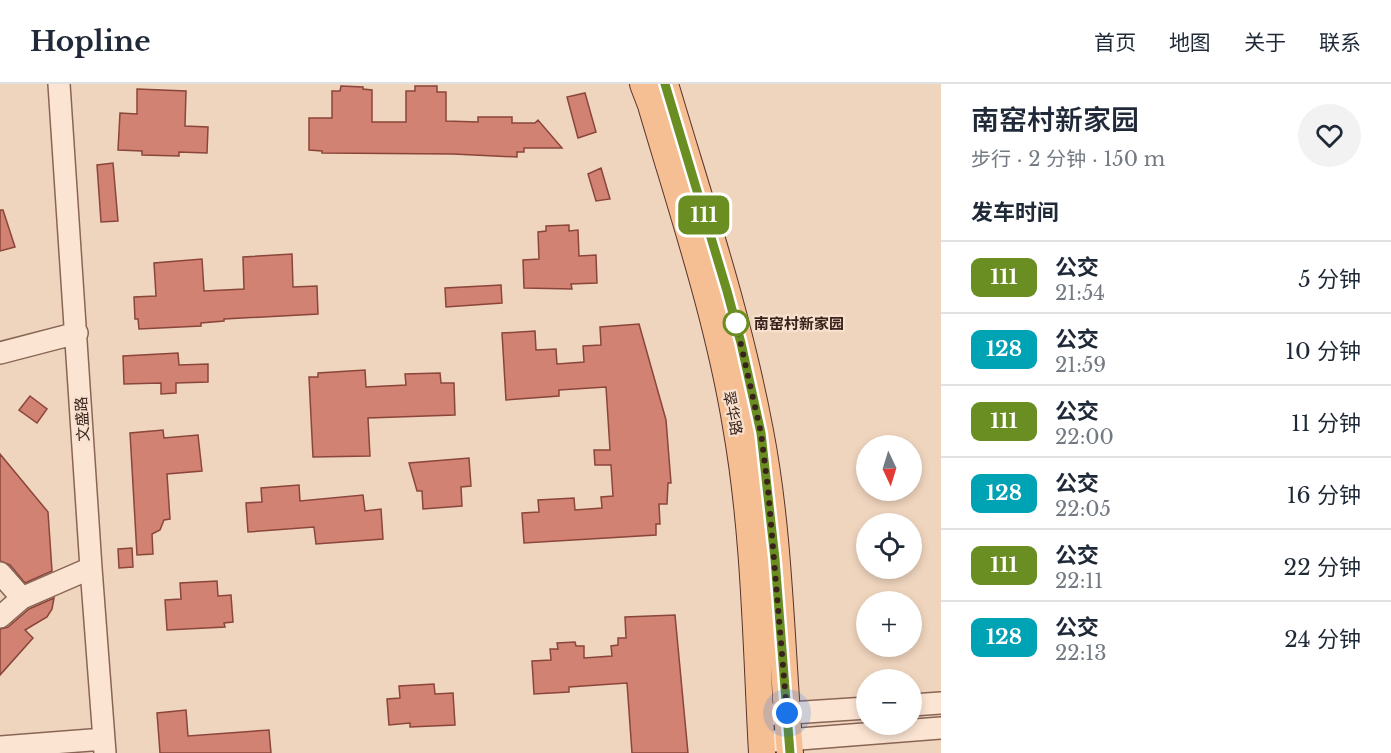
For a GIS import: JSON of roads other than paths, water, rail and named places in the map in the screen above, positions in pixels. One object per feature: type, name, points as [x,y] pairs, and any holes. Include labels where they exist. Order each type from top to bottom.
[{"type":"main road","name":"翠华路","points":[[643,84],[698,263],[736,425],[746,494],[762,747]]},
{"type":"main road","name":"翠华路","points":[[665,84],[727,291],[761,433],[775,559],[789,746]]},
{"type":"street","name":"文盛路","points":[[59,84],[105,746]]},
{"type":"street","points":[[0,353],[77,333]]},
{"type":"street","points":[[0,617],[22,598],[91,568]]},
{"type":"street","points":[[0,573],[22,598]]},
{"type":"street","points":[[922,704],[941,703]]},
{"type":"street","points":[[760,715],[856,709]]},
{"type":"street","points":[[762,747],[789,746],[941,728]]},
{"type":"street","points":[[0,747],[105,746]]},
{"type":"place","name":"南窑村新家园","points":[[736,323]]}]
